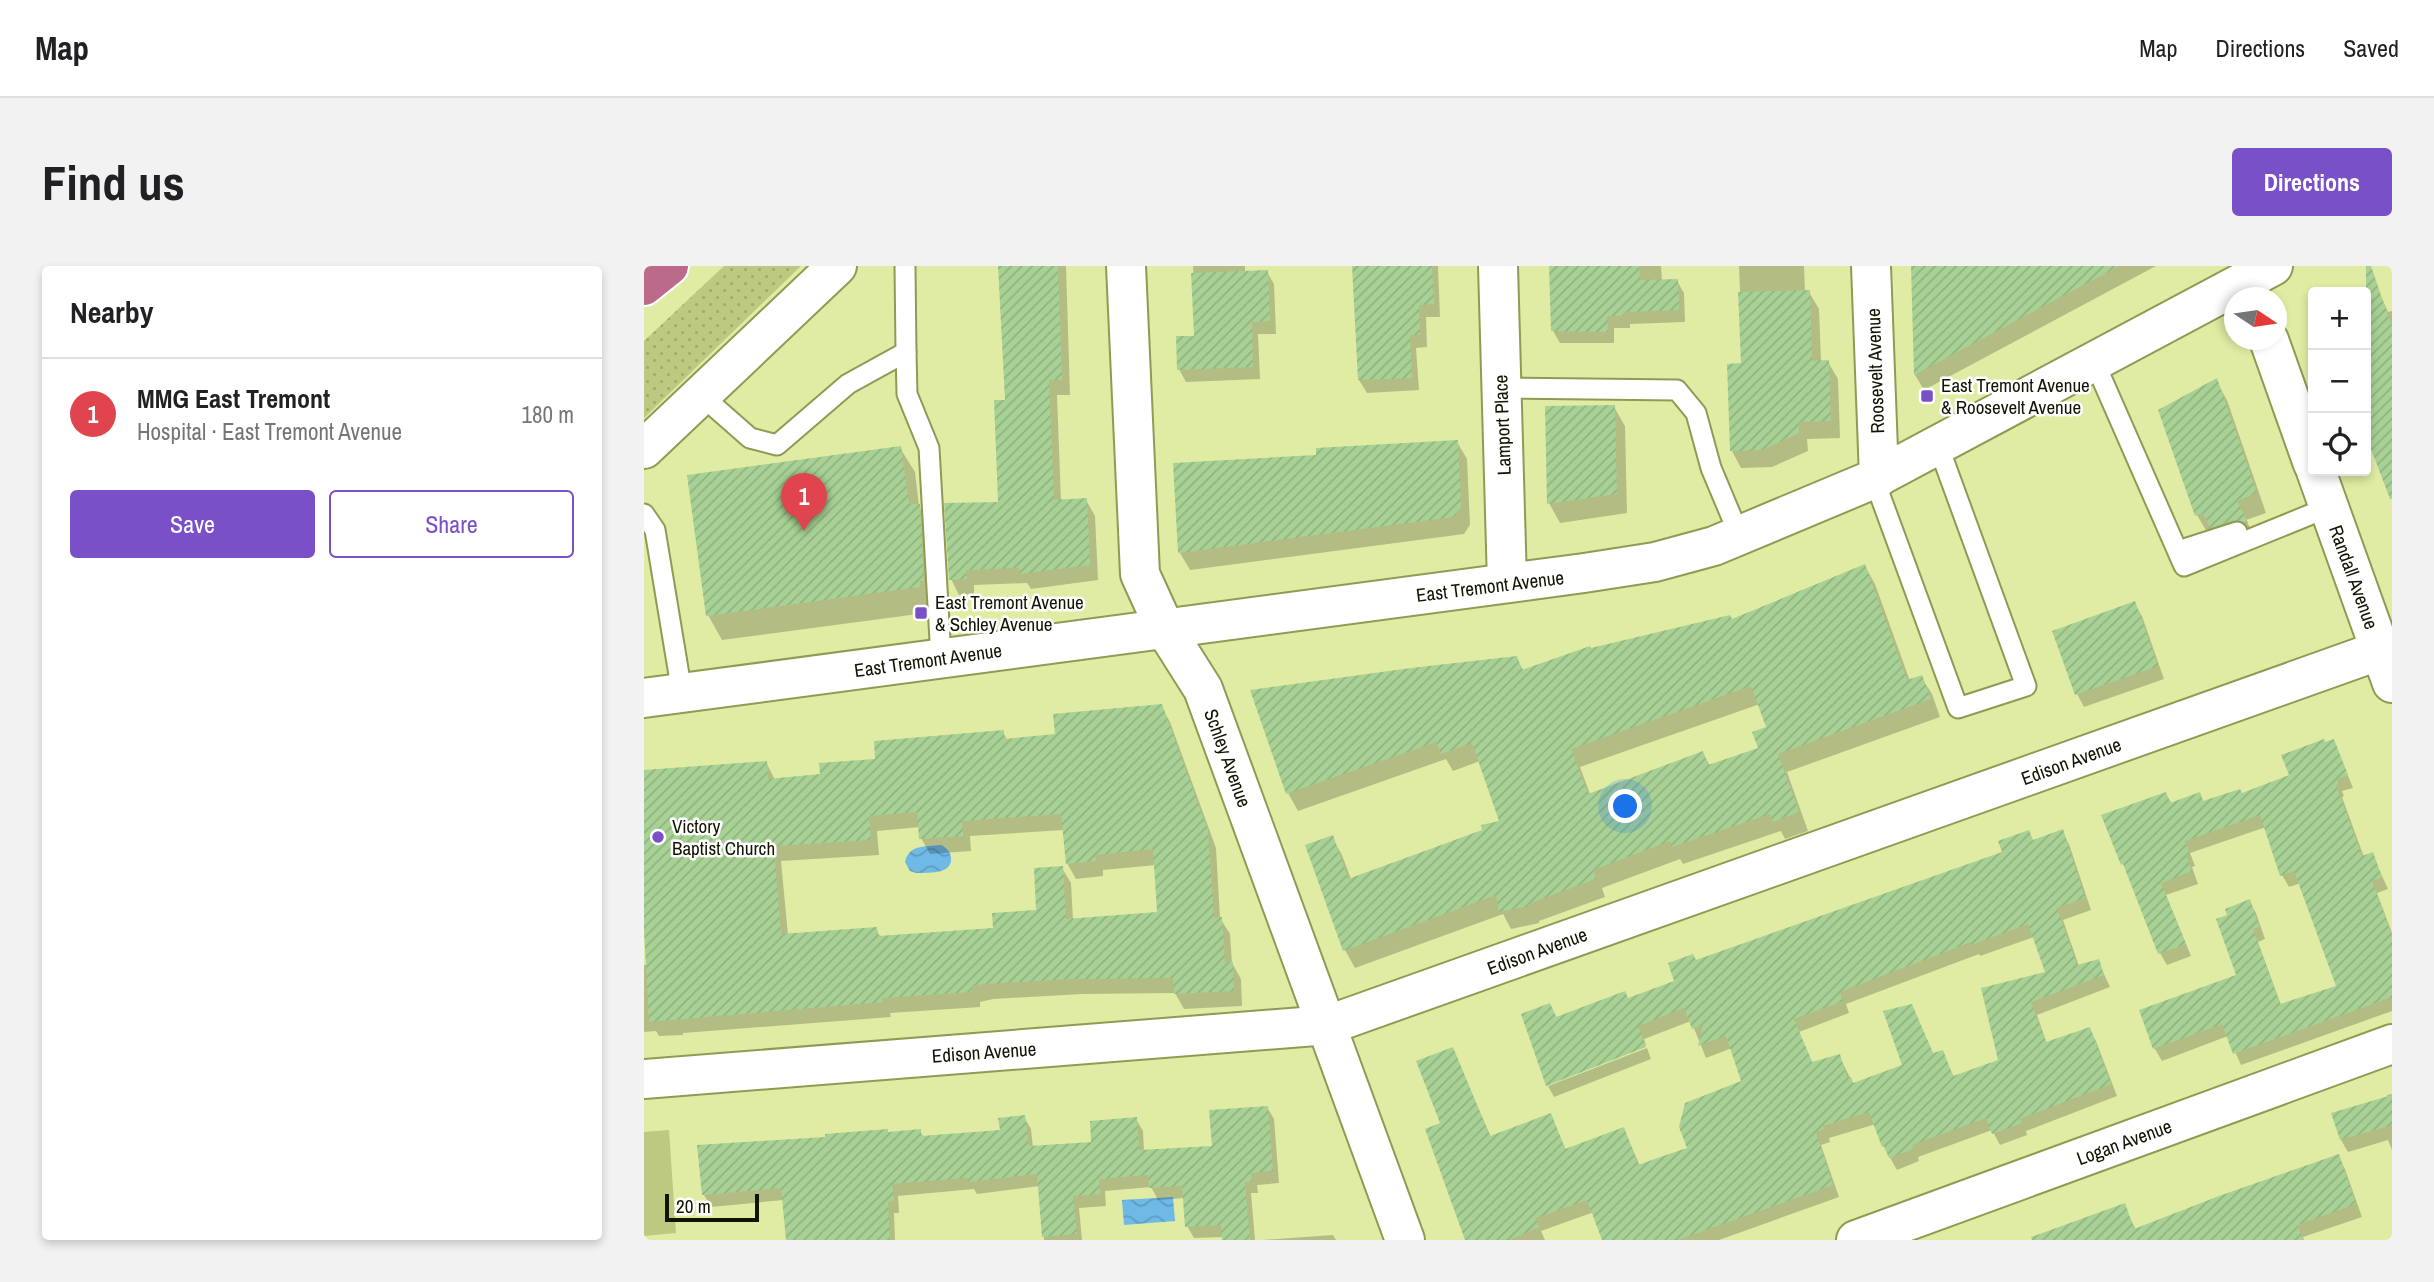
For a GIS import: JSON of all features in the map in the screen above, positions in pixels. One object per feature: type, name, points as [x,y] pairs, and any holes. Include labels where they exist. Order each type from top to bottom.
[{"type":"highway","points":[[644,277],[655,266]]},
{"type":"highway","points":[[644,286],[670,266]]},
{"type":"street","points":[[644,449],[837,266]]},
{"type":"street","name":"Schley Avenue","points":[[1126,266],[1140,574],[1165,629],[1203,689],[1405,1240]]},
{"type":"street","name":"Lamport Place","points":[[1498,266],[1507,583]]},
{"type":"street","name":"Roosevelt Avenue","points":[[1871,266],[1876,478]]},
{"type":"street","name":"East Tremont Avenue","points":[[644,698],[1655,562],[1740,537],[1876,478],[2259,276]]},
{"type":"street","points":[[2273,350],[2308,450]]},
{"type":"street","name":"Randall Avenue","points":[[2318,476],[2388,660]]},
{"type":"street","name":"Edison Avenue","points":[[644,1079],[1328,1025],[2388,660]]},
{"type":"street","name":"Logan Avenue","points":[[1856,1240],[2392,1044]]},
{"type":"lane","points":[[905,266],[907,394],[929,448],[941,658]]},
{"type":"lane","points":[[701,395],[750,438],[777,445],[848,384],[906,352]]},
{"type":"lane","points":[[2094,361],[2181,559],[2265,524],[2287,524],[2329,507]]},
{"type":"lane","points":[[1500,388],[1677,390],[1696,412],[1711,468],[1740,537]]},
{"type":"lane","points":[[1876,478],[1958,708],[2026,686],[1938,445]]},
{"type":"lane","points":[[644,514],[655,530],[682,693]]},
{"type":"green space","points":[[724,266],[801,266],[644,418],[644,341]]},
{"type":"green space","points":[[669,1130],[676,1233],[644,1236],[644,1132]]},
{"type":"water","points":[[941,845],[951,858],[946,869],[928,873],[910,871],[905,862],[910,852],[918,848]]},
{"type":"water","points":[[1173,1197],[1175,1221],[1124,1225],[1122,1200]]},
{"type":"building","points":[[998,266],[1058,266],[1062,380],[1049,380],[1054,500],[1087,498],[1090,565],[1020,574],[1019,568],[966,570],[967,579],[949,580],[944,503],[998,502],[994,400],[1005,400]]},
{"type":"building","points":[[1352,266],[1432,266],[1434,304],[1419,305],[1420,335],[1410,335],[1412,378],[1358,380]]},
{"type":"building","points":[[1549,266],[1639,266],[1640,280],[1678,279],[1679,310],[1624,312],[1624,316],[1607,316],[1608,332],[1551,331]]},
{"type":"building","points":[[1911,266],[2119,266],[1914,375]]},
{"type":"building","points":[[2366,266],[2371,266],[2392,327],[2392,499],[2371,449],[2371,287],[2366,287]]},
{"type":"building","points":[[1268,270],[1270,321],[1252,322],[1253,367],[1177,370],[1176,336],[1194,336],[1191,273]]},
{"type":"building","points":[[1810,290],[1812,361],[1829,360],[1831,421],[1799,422],[1799,433],[1762,450],[1730,451],[1727,364],[1741,363],[1738,292]]},
{"type":"building","points":[[2217,378],[2257,493],[2237,501],[2248,523],[2234,520],[2210,528],[2203,513],[2195,516],[2158,410]]},
{"type":"building","points":[[1615,405],[1617,494],[1547,504],[1545,406]]},
{"type":"building","points":[[1458,440],[1461,507],[1454,517],[1178,553],[1173,463],[1316,455],[1316,448]]},
{"type":"building","points":[[901,446],[909,504],[920,504],[924,581],[920,581],[920,587],[706,616],[687,475]]},
{"type":"building","points":[[1865,564],[1907,680],[1922,675],[1931,699],[1778,754],[1799,812],[1773,822],[1770,814],[1672,847],[1670,841],[1593,870],[1596,879],[1530,903],[1530,906],[1499,912],[1496,895],[1343,951],[1305,845],[1333,835],[1348,879],[1482,830],[1481,825],[1499,821],[1472,743],[1441,754],[1436,742],[1286,794],[1250,690],[1517,656],[1522,670],[1590,646],[1591,648],[1730,615],[1732,619]],"holes":[[[1751,686],[1766,727],[1752,732],[1758,748],[1708,765],[1703,751],[1588,794],[1571,749]]]},
{"type":"building","points":[[2135,601],[2158,666],[2075,695],[2052,631]]},
{"type":"building","points":[[1162,704],[1208,831],[1214,918],[1222,917],[1225,962],[1233,962],[1234,991],[1174,994],[1173,978],[1072,979],[983,984],[972,986],[972,992],[882,998],[883,1002],[649,1022],[644,930],[644,770],[767,761],[768,779],[820,774],[819,763],[875,759],[874,741],[1004,730],[1004,739],[1055,734],[1053,714]],"holes":[[[917,812],[919,839],[963,836],[962,821],[1061,814],[1066,864],[1096,861],[1095,855],[1153,849],[1157,912],[1066,919],[1063,866],[1034,868],[1036,910],[992,913],[993,928],[878,936],[877,927],[781,934],[774,846],[871,840],[869,816]]]},
{"type":"building","points":[[2324,739],[2325,742],[2334,739],[2348,775],[2337,779],[2336,785],[2362,856],[2373,852],[2382,877],[2372,881],[2392,936],[2392,997],[2233,1054],[2222,1024],[2153,1049],[2139,1010],[2236,975],[2216,919],[2227,915],[2225,909],[2250,899],[2259,927],[2253,929],[2280,1004],[2336,986],[2294,871],[2280,876],[2260,815],[2185,841],[2190,854],[2186,855],[2192,871],[2161,883],[2186,944],[2158,954],[2101,815],[2166,792],[2170,803],[2200,792],[2203,801],[2240,789],[2242,793],[2289,775],[2281,755]]},
{"type":"building","points":[[2063,829],[2085,898],[2057,908],[2077,965],[2099,959],[2104,975],[2031,1002],[2046,1042],[2090,1027],[2111,1084],[2020,1119],[2022,1123],[1992,1134],[1986,1118],[1912,1145],[1914,1149],[1889,1158],[1869,1112],[1823,1126],[1824,1129],[1816,1132],[1833,1185],[1678,1240],[1602,1240],[1587,1200],[1536,1218],[1539,1227],[1509,1240],[1465,1240],[1425,1129],[1440,1123],[1416,1061],[1453,1047],[1490,1136],[1551,1113],[1565,1149],[1624,1127],[1638,1165],[1687,1148],[1679,1127],[1685,1103],[1741,1081],[1726,1036],[1698,1046],[1703,1025],[1692,1029],[1684,1008],[1638,1026],[1646,1047],[1546,1086],[1521,1014],[1550,1003],[1556,1017],[1625,991],[1628,998],[1674,981],[1668,963],[1693,954],[1696,960],[2002,852],[1998,841],[2029,830],[2033,840]],"holes":[[[2028,924],[2045,972],[1981,988],[1998,1060],[1953,1076],[1943,1050],[1933,1053],[1912,1004],[1883,1011],[1902,1065],[1853,1083],[1851,1077],[1847,1078],[1840,1054],[1812,1062],[1794,1019],[1843,1001],[1840,992],[1971,942],[1971,945]]]},
{"type":"building","points":[[2392,1095],[2392,1125],[2340,1140],[2331,1113]]},
{"type":"building","points":[[1268,1106],[1273,1171],[1251,1173],[1252,1181],[1245,1182],[1250,1240],[1222,1240],[1221,1225],[1185,1227],[1182,1186],[1149,1188],[1148,1175],[1099,1179],[1100,1194],[1073,1196],[1077,1234],[1042,1237],[1037,1174],[968,1182],[968,1178],[892,1184],[894,1201],[888,1202],[890,1240],[786,1240],[781,1188],[702,1195],[697,1145],[825,1137],[825,1134],[888,1129],[888,1132],[921,1129],[921,1136],[1000,1130],[998,1118],[1025,1115],[1029,1146],[1091,1142],[1090,1121],[1137,1117],[1139,1150],[1212,1146],[1209,1110]]},
{"type":"building","points":[[2339,1154],[2356,1204],[2297,1225],[2303,1240],[2032,1240],[2031,1237],[2125,1203],[2134,1229]]},
{"type":"place","name":"East Tremont Avenue & Roosevelt Avenue","points":[[1927,396]]},
{"type":"place","name":"MMG East Tremont","points":[[804,531]]},
{"type":"place","name":"East Tremont Avenue & Schley Avenue","points":[[921,613]]},
{"type":"place","name":"Victory Baptist Church","points":[[658,837]]}]
